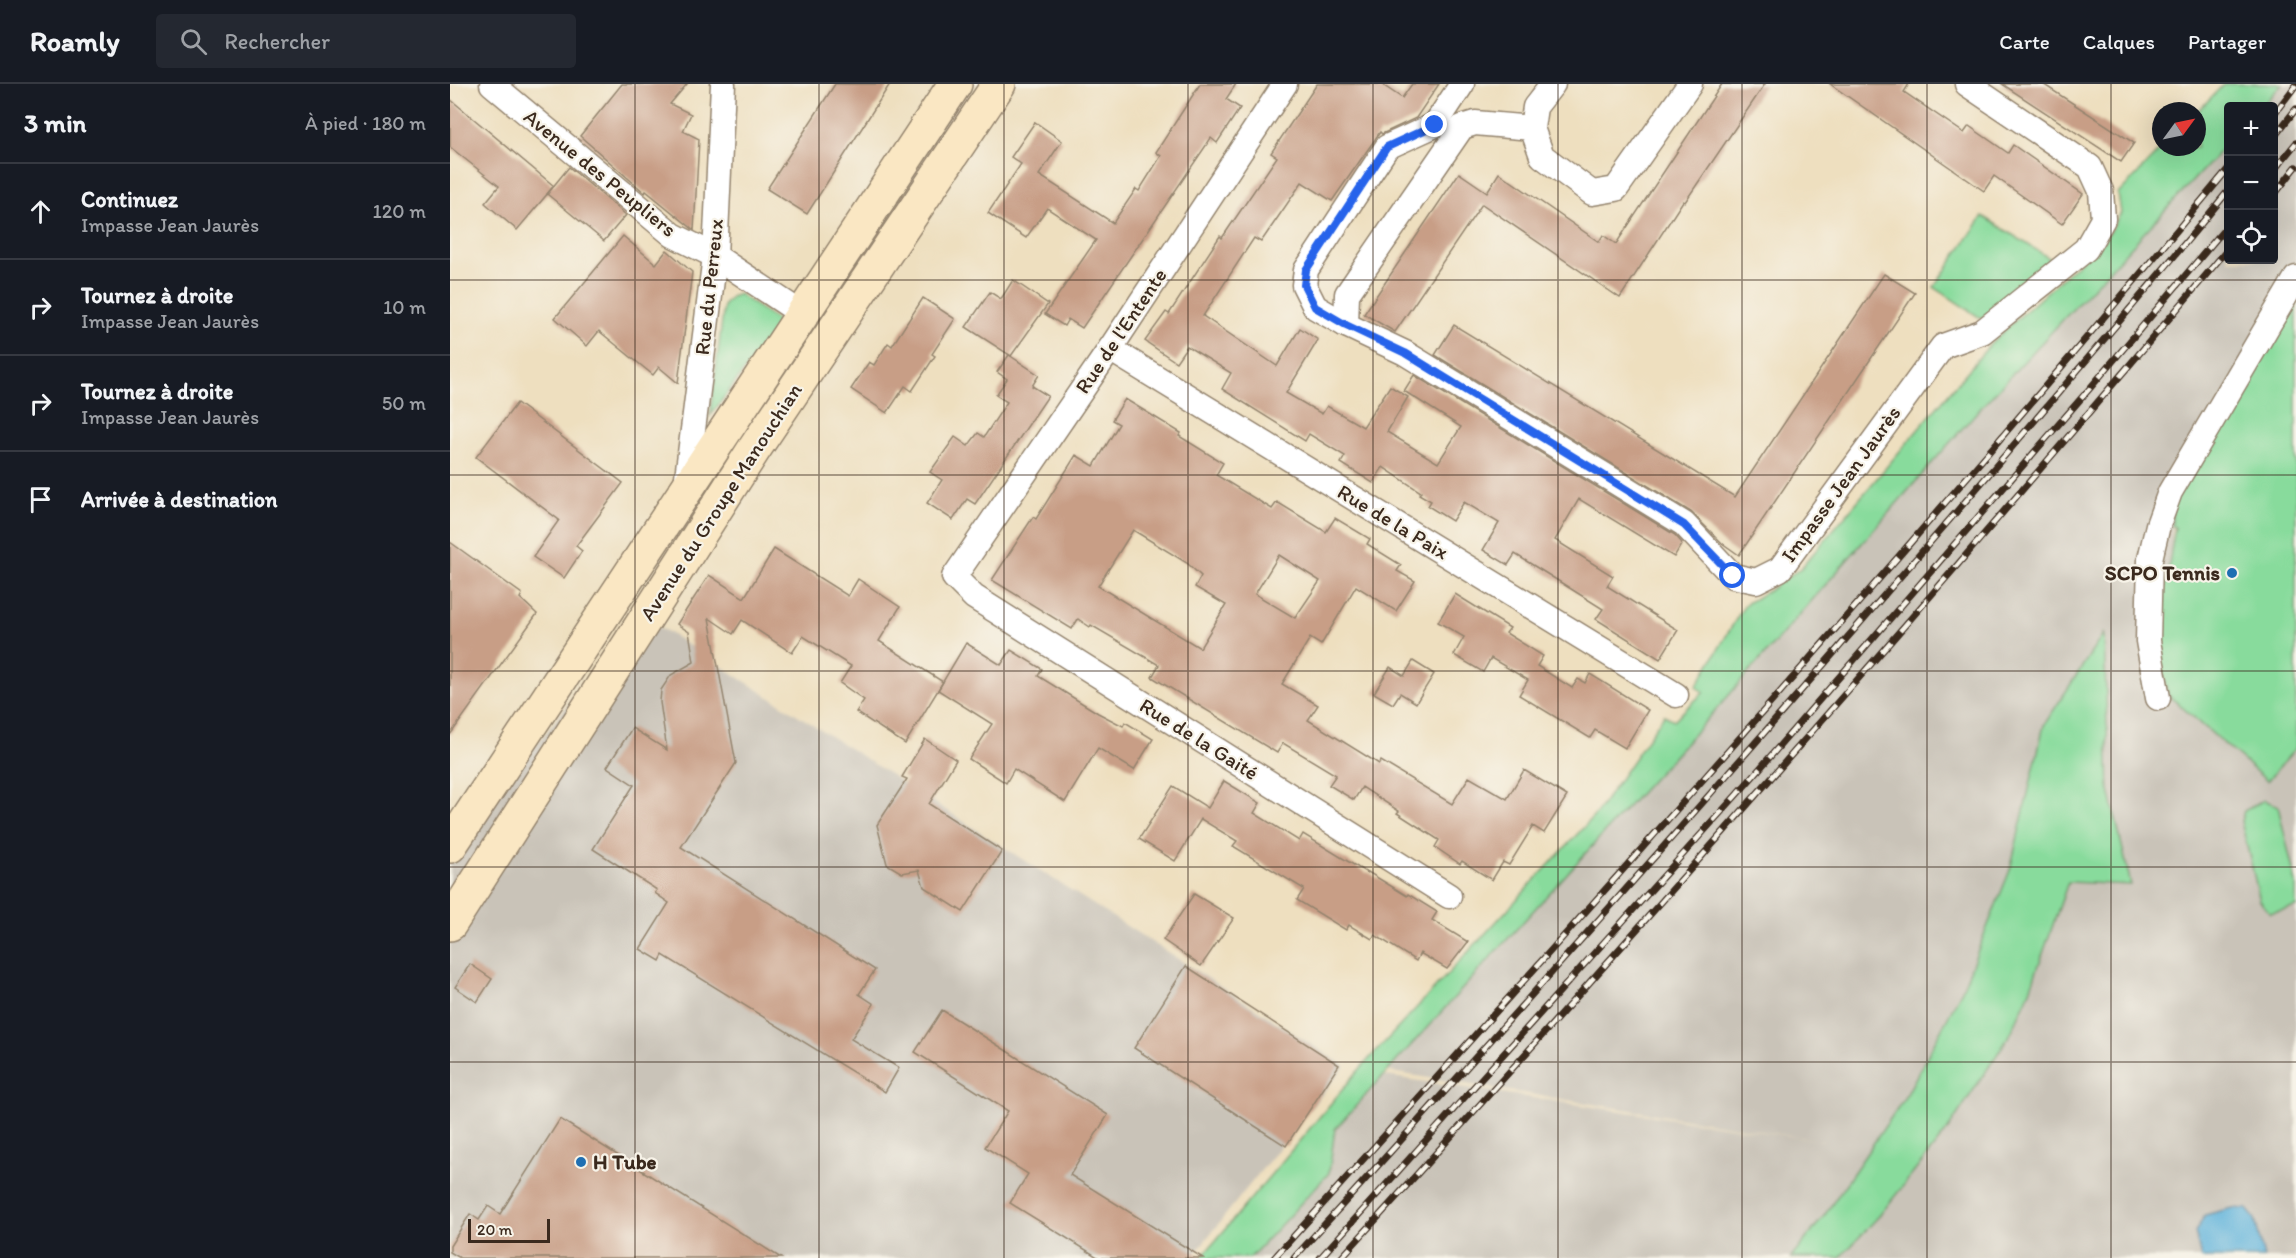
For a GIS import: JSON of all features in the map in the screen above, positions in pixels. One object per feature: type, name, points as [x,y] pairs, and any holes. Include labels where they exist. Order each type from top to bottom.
[{"type":"street","name":"Avenue des Peupliers","points":[[492,84],[673,235],[715,256],[802,314]]},
{"type":"street","name":"Rue du Perreux","points":[[686,490],[715,256],[723,84]]},
{"type":"street","name":"Avenue du Groupe Manouchian","points":[[450,846],[955,84]]},
{"type":"street","name":"Avenue du Groupe Manouchian","points":[[450,924],[753,451],[999,84]]},
{"type":"street","name":"Rue de l'Entente","points":[[954,577],[1110,348],[1285,84]]},
{"type":"street","name":"Impasse Jean Jaurès","points":[[1462,84],[1435,125],[1387,147],[1306,270],[1304,285],[1315,307],[1346,325],[1405,353],[1684,525],[1733,576],[1756,581],[1780,568],[1943,346],[1982,332],[2086,249],[2103,219],[2101,191],[2090,167],[1967,84]]},
{"type":"street","points":[[1553,84],[1535,107],[1532,128],[1542,156],[1592,193],[1616,189],[1690,84]]},
{"type":"street","points":[[1346,325],[1347,294],[1462,127],[1475,123],[1532,128]]},
{"type":"street","points":[[2158,698],[2148,641],[2150,559],[2163,508],[2170,492],[2296,278]]},
{"type":"street","name":"Rue de la Paix","points":[[1110,348],[1676,695]]},
{"type":"street","name":"Rue de la Gaité","points":[[954,577],[974,597],[1449,896]]},
{"type":"shaded area","points":[[2249,84],[2296,84],[2296,295],[2173,492],[2168,695],[2267,781],[2296,748],[2296,1258],[1202,1258],[1359,1072],[1824,1141],[1360,1067],[1774,634],[2189,156],[2206,156],[2206,136],[2224,113],[2224,264],[2278,264],[2278,102],[2233,102]]},
{"type":"shaded area","points":[[640,614],[1345,1066],[1191,1258],[450,1258],[450,853]]},
{"type":"green space","points":[[2224,84],[2282,84],[2266,102],[2224,102],[2224,147],[1975,414],[1723,702],[1335,1129],[1329,1173],[1250,1258],[1201,1258],[1358,1071],[1596,814],[1664,715],[1674,720],[1704,692],[1696,687],[1745,604],[1801,568],[1993,341],[2105,239],[2121,213],[2118,194],[2154,156],[2206,156],[2206,103]]},
{"type":"green space","points":[[1983,216],[2054,261],[1982,319],[1934,287]]},
{"type":"green space","points":[[739,294],[780,323],[710,416],[724,305],[731,297]]},
{"type":"green space","name":"SCPO Tennis","points":[[2296,295],[2296,748],[2267,781],[2168,695],[2156,645],[2175,527],[2172,526],[2173,492]]},
{"type":"green space","points":[[2104,633],[2109,790],[2131,885],[2068,882],[2028,996],[2010,1035],[1946,1132],[1879,1216],[1840,1258],[1791,1258],[1824,1216],[1907,1094],[1962,990],[2010,870],[2044,725]]},
{"type":"green space","points":[[2264,800],[2278,806],[2296,883],[2296,907],[2270,913],[2260,901],[2241,821],[2244,811]]},
{"type":"water","points":[[2232,1208],[2247,1209],[2255,1219],[2264,1258],[2201,1258],[2195,1232],[2205,1215]]},
{"type":"building","points":[[622,84],[687,84],[670,104],[691,114],[683,131],[699,139],[694,230],[646,191],[645,193],[580,136]]},
{"type":"building","points":[[835,84],[890,84],[807,214],[767,189]]},
{"type":"building","points":[[1200,84],[1236,84],[1226,99],[1240,108],[1217,143],[1211,138],[1082,328],[1068,319],[1064,326],[1045,314],[1096,240],[1047,208],[1026,238],[988,213],[1021,164],[1011,157],[1035,122],[1062,141],[1039,175],[1113,223],[1136,189],[1139,191],[1161,156],[1156,152]]},
{"type":"building","points":[[1317,84],[1381,84],[1402,98],[1412,84],[1439,84],[1416,118],[1382,134],[1380,132],[1332,201],[1302,182],[1261,242],[1254,238],[1203,316],[1277,366],[1300,328],[1318,340],[1286,393],[1322,414],[1327,406],[1363,427],[1390,386],[1408,397],[1387,432],[1438,463],[1461,427],[1404,391],[1414,375],[1675,535],[1682,543],[1674,557],[1579,499],[1555,540],[1613,576],[1607,586],[1678,630],[1660,659],[1596,619],[1603,609],[1515,554],[1508,565],[1483,550],[1499,523],[1464,502],[1452,521],[1428,506],[1431,501],[1419,494],[1421,492],[1383,467],[1373,483],[1341,463],[1345,456],[1309,434],[1305,441],[1222,389],[1231,373],[1187,346],[1176,362],[1145,341],[1166,312],[1169,314],[1220,236],[1222,238],[1277,157],[1271,153]]},
{"type":"building","points":[[1722,84],[1765,84],[1685,202],[1683,201],[1620,298],[1482,204],[1395,332],[1364,314],[1459,173],[1487,192],[1499,173],[1599,242],[1603,235],[1616,244]]},
{"type":"building","points":[[1830,84],[1909,84],[1904,92],[1964,133],[1969,126],[2008,153],[2013,145],[2083,194],[2062,224],[1994,176],[1984,191]]},
{"type":"building","points":[[2002,84],[2043,84],[2134,143],[2121,162]]},
{"type":"building","points":[[450,99],[554,186],[517,230],[485,203],[499,186],[450,147]]},
{"type":"building","points":[[569,167],[626,215],[604,241],[547,194]]},
{"type":"building","points":[[623,236],[656,264],[667,250],[692,272],[678,383],[659,367],[653,375],[599,331],[587,346],[555,318]]},
{"type":"building","points":[[1884,274],[1915,293],[1739,555],[1722,543],[1691,512],[1435,355],[1454,325],[1735,497]]},
{"type":"building","points":[[1013,280],[1048,304],[1011,356],[966,327],[990,292],[1001,299]]},
{"type":"building","points":[[923,298],[955,319],[932,354],[935,356],[912,391],[905,386],[887,413],[851,389],[869,362],[874,365],[888,343],[892,346]]},
{"type":"building","points":[[1009,355],[1039,375],[1032,386],[1048,396],[975,504],[967,499],[953,520],[927,503],[942,480],[930,472],[955,437],[968,446],[978,433],[984,437],[1007,402],[996,395],[1007,379],[997,372]]},
{"type":"building","points":[[1125,399],[1181,433],[1179,436],[1223,463],[1216,475],[1272,509],[1277,502],[1326,532],[1335,518],[1370,539],[1367,544],[1401,565],[1397,571],[1415,581],[1396,611],[1356,586],[1321,645],[1310,638],[1282,684],[1318,705],[1308,720],[1379,764],[1381,761],[1452,804],[1469,777],[1507,799],[1524,770],[1567,796],[1544,833],[1533,826],[1509,865],[1503,862],[1492,880],[1462,861],[1460,864],[1435,847],[1439,840],[1362,787],[1354,800],[1329,785],[1336,775],[1283,743],[1277,753],[1152,677],[1159,665],[1078,619],[1072,629],[992,580],[1033,517],[1036,519],[1076,455],[1094,466],[1119,424],[1112,420]],"holes":[[[1133,530],[1187,563],[1201,576],[1195,587],[1226,605],[1200,648],[1098,586]],[[1279,555],[1320,581],[1295,618],[1255,594]]]},
{"type":"building","points":[[517,403],[623,483],[576,546],[582,551],[564,578],[533,557],[559,520],[476,457]]},
{"type":"building","points":[[450,542],[522,594],[520,598],[537,614],[450,735]]},
{"type":"building","points":[[774,549],[848,596],[858,579],[900,607],[879,641],[943,682],[905,744],[856,712],[864,700],[840,683],[851,666],[803,636],[792,653],[742,620],[733,634],[709,618],[736,763],[681,847],[875,970],[859,994],[874,1004],[851,1039],[899,1068],[885,1092],[663,955],[660,961],[640,949],[669,903],[655,893],[657,890],[593,849],[634,785],[607,767],[632,728],[667,750],[660,702],[661,690],[671,675],[694,662],[689,632],[677,624],[709,575],[744,598]]},
{"type":"building","points":[[1455,594],[1510,628],[1506,633],[1543,656],[1537,666],[1572,688],[1578,679],[1585,683],[1590,674],[1648,710],[1625,748],[1595,730],[1590,738],[1519,695],[1528,680],[1491,658],[1483,672],[1454,655],[1464,637],[1438,622]]},
{"type":"building","points":[[966,643],[1001,665],[1011,650],[1042,669],[1038,676],[1098,713],[1123,726],[1125,722],[1153,739],[1134,770],[1098,748],[1065,802],[1014,769],[1006,783],[969,759],[992,724],[938,690]]},
{"type":"building","points":[[1413,661],[1434,674],[1416,703],[1400,693],[1393,704],[1374,693],[1390,667],[1404,676]]},
{"type":"building","points":[[925,739],[956,760],[929,804],[1002,851],[963,912],[924,887],[919,870],[902,873],[887,864],[877,825],[907,779],[902,777]]},
{"type":"building","points":[[1224,781],[1260,803],[1254,813],[1299,841],[1303,834],[1407,896],[1408,894],[1437,912],[1432,920],[1468,942],[1447,969],[1420,953],[1416,961],[1375,935],[1372,939],[1349,925],[1346,930],[1297,900],[1304,889],[1233,846],[1237,841],[1201,819],[1175,861],[1139,839],[1173,786],[1208,808]]},
{"type":"building","points":[[1194,894],[1234,918],[1201,966],[1163,940]]},
{"type":"building","points":[[470,964],[492,979],[477,1002],[455,987]]},
{"type":"building","points":[[1186,966],[1339,1065],[1286,1146],[1134,1048]]},
{"type":"building","points":[[942,1010],[1108,1115],[1070,1175],[1203,1258],[1099,1258],[1010,1203],[1028,1174],[985,1147],[1008,1111],[915,1052]]},
{"type":"building","name":"H Tube","points":[[560,1119],[781,1258],[460,1258],[450,1252],[450,1246],[470,1214],[479,1220],[488,1206],[500,1214]]},
{"type":"railway","points":[[2278,109],[2296,85]]},
{"type":"railway","points":[[2278,132],[2296,109]]},
{"type":"railway","points":[[2278,165],[2296,143]]},
{"type":"railway","points":[[2278,190],[2296,167]]},
{"type":"railway","points":[[1274,1258],[1757,718],[1995,445],[2224,174]]},
{"type":"railway","points":[[1294,1258],[1817,672],[1989,474],[2224,196]]},
{"type":"railway","points":[[1320,1258],[1749,781],[2091,387],[2224,230]]},
{"type":"railway","points":[[1341,1258],[1789,758],[2224,254]]},
{"type":"place","name":"SCPO Tennis","points":[[2232,573]]},
{"type":"place","name":"H Tube","points":[[581,1162]]},
{"type":"route","points":[[1435,125],[1387,147],[1306,270],[1304,285],[1315,307],[1346,325],[1405,353],[1684,525],[1733,576]]}]
